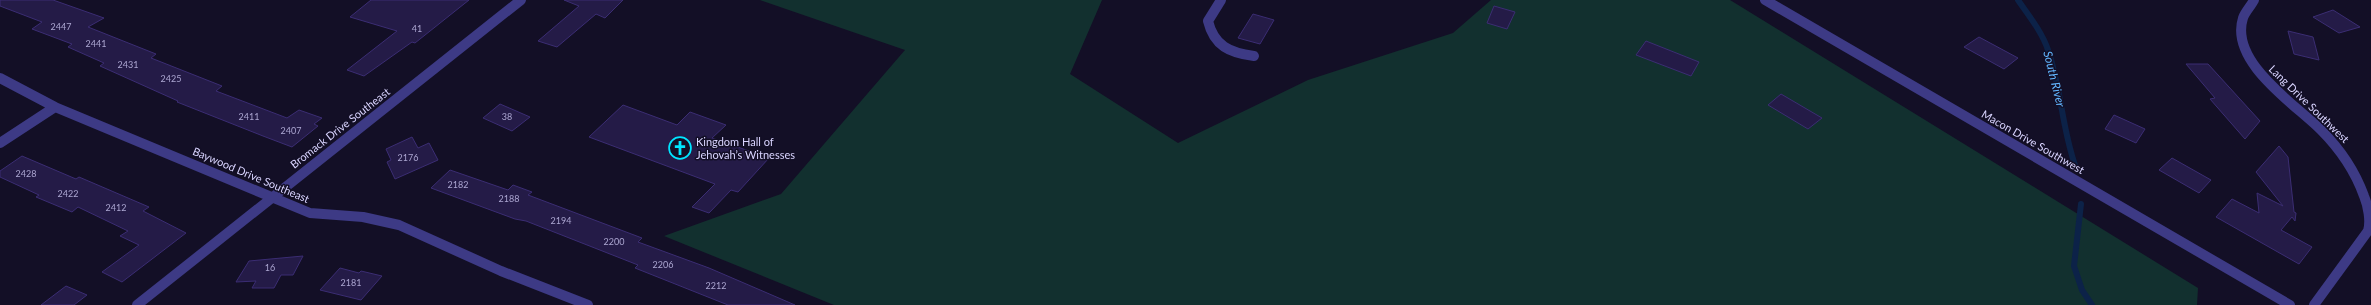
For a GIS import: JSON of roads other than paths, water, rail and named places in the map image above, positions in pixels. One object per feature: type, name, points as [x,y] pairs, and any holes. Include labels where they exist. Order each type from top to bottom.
[{"type":"street","name":"Bromack Drive Southeast","points":[[137,305],[521,0]]},
{"type":"street","points":[[1221,0],[1208,21],[1210,35],[1221,46],[1237,54],[1254,56]]},
{"type":"street","name":"Macon Drive Southwest","points":[[1765,0],[2290,305]]},
{"type":"street","name":"Lang Drive Southwest","points":[[2254,0],[2244,11],[2240,27],[2244,46],[2252,63],[2266,81],[2321,130],[2343,153],[2361,182],[2370,208],[2370,227],[2314,305]]},
{"type":"street","name":"Baywood Drive Southeast","points":[[0,78],[55,107],[310,213],[363,217],[399,225],[502,271],[588,305]]},
{"type":"street","points":[[0,143],[55,107]]},
{"type":"waterway","name":"South River","points":[[2018,0],[2039,30],[2048,50],[2056,79],[2067,137],[2075,165]]},
{"type":"waterway","name":"South River","points":[[2081,204],[2074,266],[2082,290],[2092,305]]},
{"type":"place","name":"Kingdom Hall of Jehovah’s Witnesses","points":[[680,148]]}]
